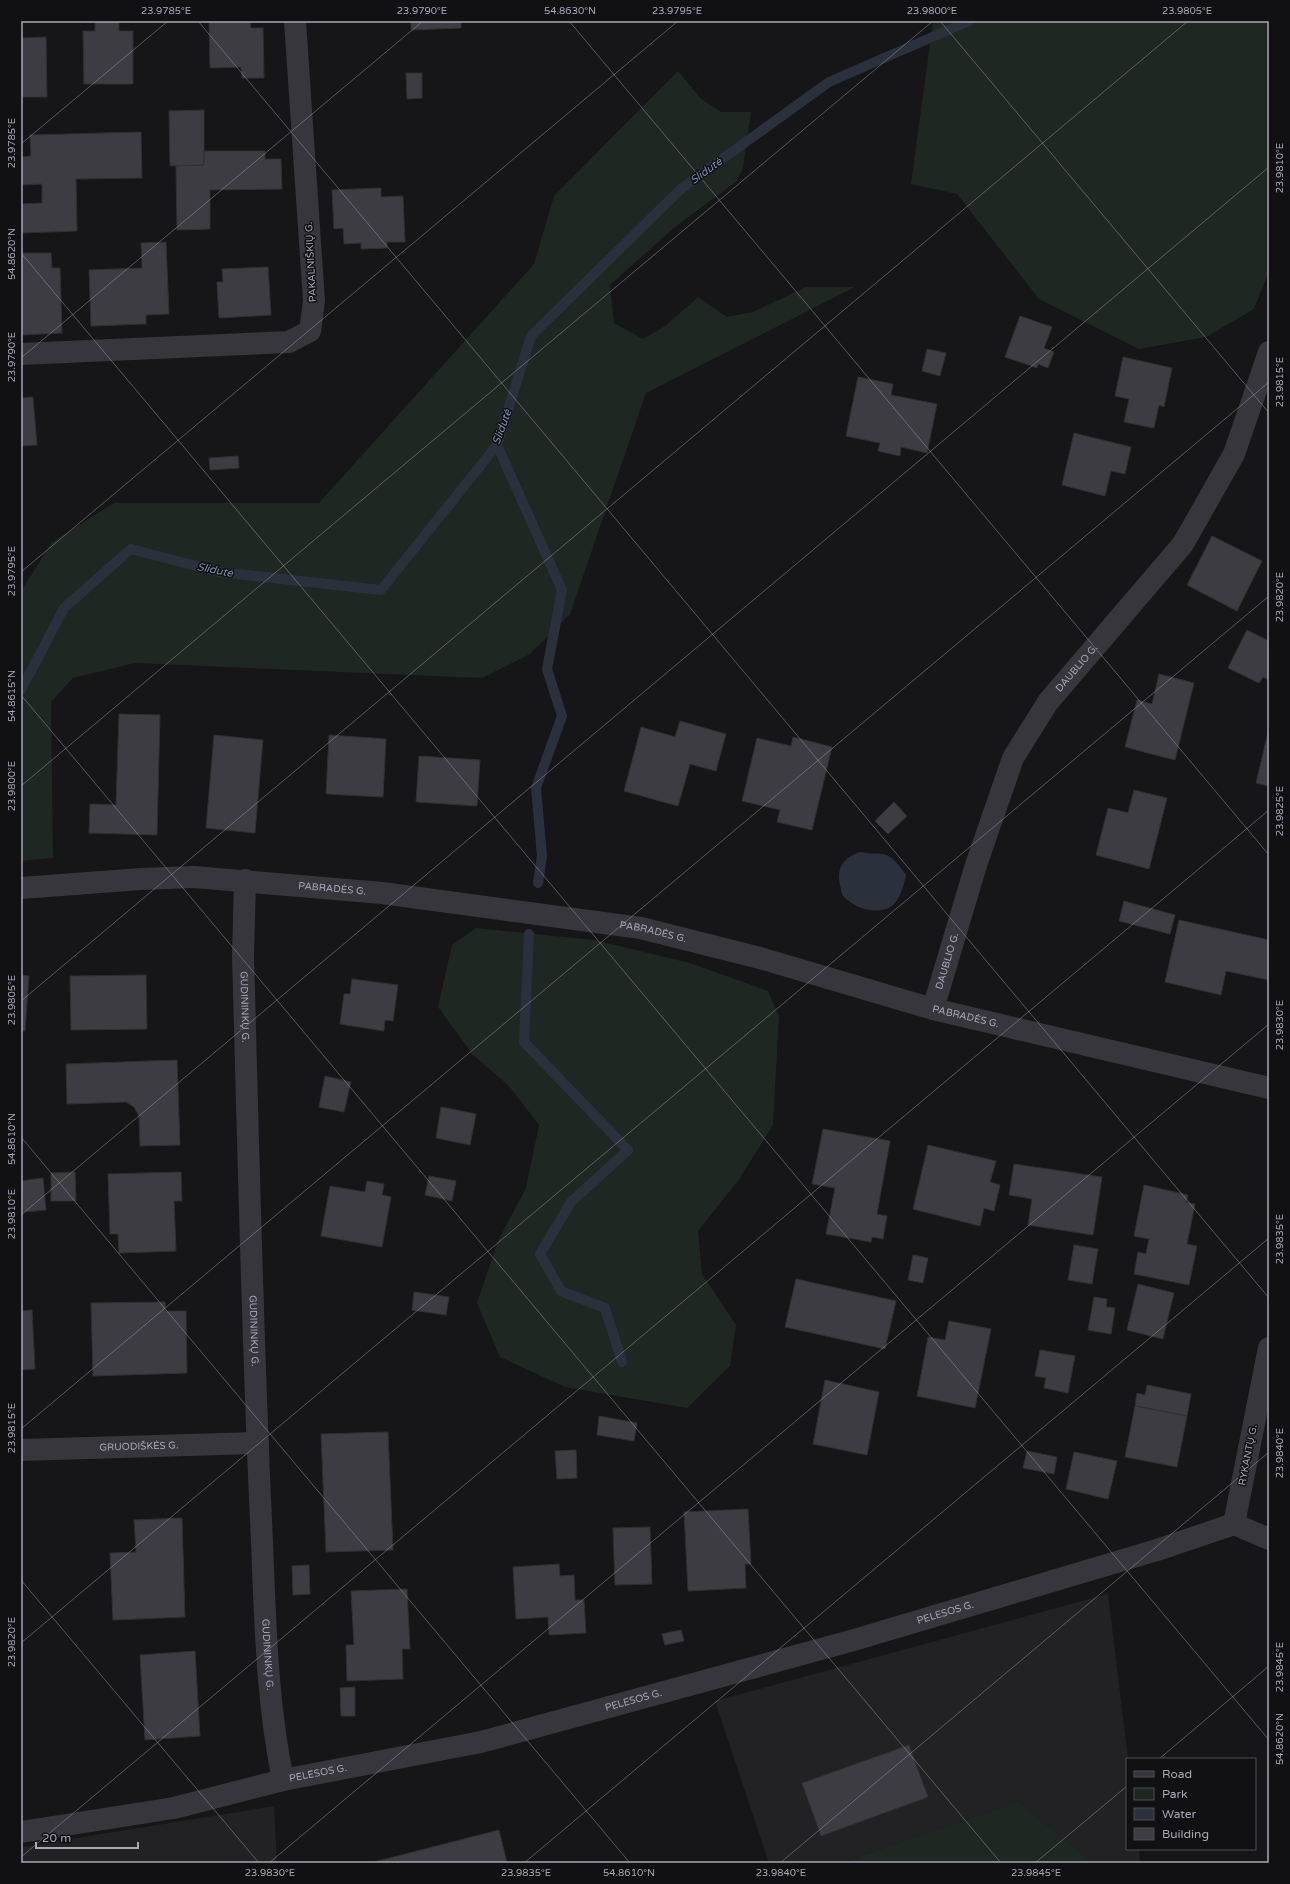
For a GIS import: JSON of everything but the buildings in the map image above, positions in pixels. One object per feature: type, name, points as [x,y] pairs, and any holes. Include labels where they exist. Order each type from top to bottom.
[{"type":"street","name":"PAKALNIŠKIŲ G.","points":[[21,354],[289,342],[310,331],[314,301],[295,21]]},
{"type":"street","name":"DAUBLIO G.","points":[[933,1009],[976,865],[1012,758],[1048,702],[1183,544],[1234,454],[1269,352]]},
{"type":"street","name":"PABRADĖS G.","points":[[21,888],[141,879],[194,877],[245,880],[382,893],[641,928],[760,958],[933,1009],[1269,1088]]},
{"type":"street","name":"GUDININKŲ G.","points":[[245,880],[243,955],[258,1443],[268,1662],[275,1741],[283,1780]]},
{"type":"street","name":"RYKANTŲ G.","points":[[1234,1524],[1269,1348]]},
{"type":"street","name":"GRUODIŠKĖS G.","points":[[21,1450],[258,1443]]},
{"type":"street","points":[[1234,1524],[1269,1539]]},
{"type":"street","name":"PELESOS G.","points":[[21,1832],[174,1808],[283,1780],[489,1740],[854,1640],[1157,1550],[1234,1524]]},
{"type":"shaded area","points":[[1108,1594],[1128,1758],[1126,1758],[1126,1850],[1139,1850],[1140,1863],[1093,1863],[1018,1803],[841,1863],[769,1863],[715,1701]]},
{"type":"shaded area","points":[[274,1806],[277,1863],[21,1863],[21,1847]]},
{"type":"green space","points":[[933,21],[1269,21],[1269,271],[1254,309],[1206,337],[1139,349],[1039,299],[957,194],[911,184]]},
{"type":"green space","points":[[678,71],[701,99],[721,112],[751,112],[743,168],[737,181],[675,227],[610,285],[614,323],[643,339],[665,326],[698,297],[727,317],[753,312],[806,287],[855,287],[646,393],[570,614],[530,654],[482,678],[135,663],[73,678],[51,702],[53,858],[21,861],[21,591],[52,542],[114,503],[319,503],[534,264],[554,196]]},
{"type":"green space","points":[[476,928],[594,940],[690,963],[768,991],[779,1017],[773,1125],[738,1181],[698,1231],[702,1274],[736,1325],[730,1366],[687,1408],[565,1387],[500,1357],[477,1303],[498,1241],[526,1188],[539,1125],[509,1086],[473,1055],[438,1007],[452,945]]},
{"type":"green space","points":[[1019,1802],[1093,1863],[841,1863]]},
{"type":"water","points":[[860,852],[882,854],[890,857],[906,875],[899,898],[888,908],[875,911],[868,910],[854,905],[842,895],[839,879],[840,868],[846,860],[854,854]]},
{"type":"waterway","name":"Slidutė","points":[[21,690],[64,608],[131,549],[219,572],[381,590],[497,445],[531,336],[682,188],[829,82],[969,21]]},
{"type":"waterway","points":[[497,445],[562,590],[547,669],[562,716],[536,788],[542,856],[538,883]]},
{"type":"waterway","points":[[529,934],[524,1042],[628,1150],[571,1202],[540,1254],[561,1291],[605,1308],[622,1362]]}]
